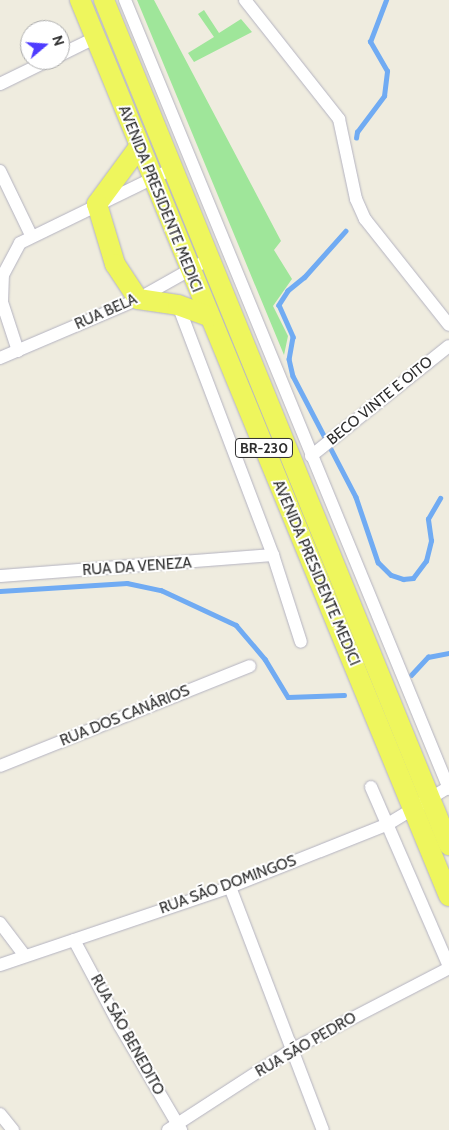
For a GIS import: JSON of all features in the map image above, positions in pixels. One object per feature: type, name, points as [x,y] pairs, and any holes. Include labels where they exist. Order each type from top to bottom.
[{"type":"main road","name":"AVENIDA PRESIDENTE MEDICI","points":[[80,0],[188,269],[421,803],[449,845]]},
{"type":"main road","name":"AVENIDA PRESIDENTE MEDICI","points":[[104,0],[209,259],[421,803],[449,896]]},
{"type":"main road","points":[[139,147],[97,204],[115,264],[138,299],[178,305],[209,316]]},
{"type":"street","points":[[125,0],[449,788]]},
{"type":"street","points":[[245,0],[339,119],[356,199],[365,219],[449,325]]},
{"type":"street","points":[[70,50],[95,38]]},
{"type":"street","points":[[0,84],[29,70]]},
{"type":"street","points":[[18,350],[2,302],[3,275],[20,243],[172,169]]},
{"type":"street","points":[[0,171],[31,236]]},
{"type":"street","name":"RUA BELA","points":[[0,358],[138,299],[188,269],[209,259]]},
{"type":"street","points":[[178,305],[273,555],[301,642]]},
{"type":"street","name":"BECO VINTE E OITO","points":[[311,456],[449,346]]},
{"type":"street","name":"RUA DA VENEZA","points":[[0,576],[273,555]]},
{"type":"street","name":"RUA DOS CANÁRIOS","points":[[0,766],[250,666]]},
{"type":"street","points":[[371,787],[449,967]]},
{"type":"street","name":"RUA SÃO DOMINGOS","points":[[0,965],[230,887],[388,824],[449,788]]},
{"type":"street","points":[[230,887],[291,1050],[324,1130]]},
{"type":"street","points":[[0,923],[25,956]]},
{"type":"street","name":"RUA SÃO BENEDITO","points":[[74,940],[175,1128]]},
{"type":"street","name":"RUA SÃO PEDRO","points":[[175,1128],[291,1050],[449,967]]},
{"type":"street","points":[[0,1114],[14,1130]]},
{"type":"green space","points":[[137,0],[154,0],[281,241],[274,250],[292,279],[273,306],[288,336],[284,355]]},
{"type":"green space","points":[[204,10],[219,33],[241,19],[252,32],[194,62],[188,53],[214,37],[198,14]]},
{"type":"waterway","points":[[356,138],[357,132],[384,96],[387,71],[370,42],[386,0]]},
{"type":"waterway","points":[[346,231],[305,277],[288,291],[279,305],[293,337],[289,359],[293,376],[356,497],[378,562],[391,575],[403,579],[413,578],[426,561],[431,541],[428,519],[440,498]]},
{"type":"waterway","points":[[0,591],[127,583],[161,590],[236,625],[265,659],[288,697],[344,695]]},
{"type":"waterway","points":[[411,675],[428,657],[449,653]]}]
